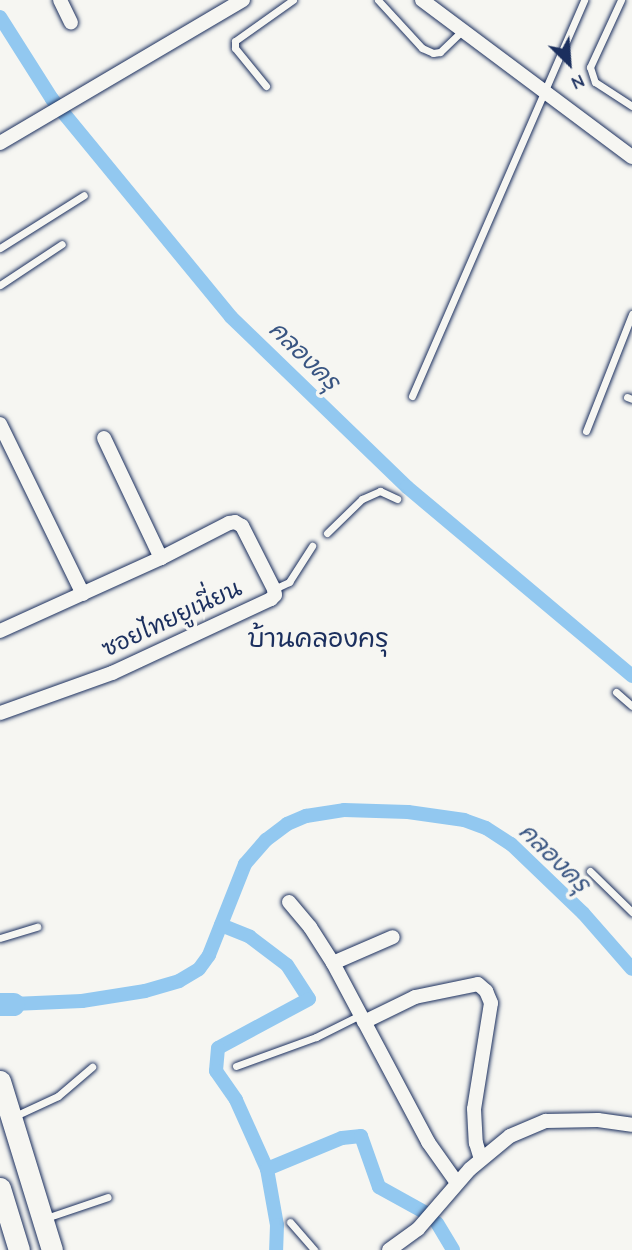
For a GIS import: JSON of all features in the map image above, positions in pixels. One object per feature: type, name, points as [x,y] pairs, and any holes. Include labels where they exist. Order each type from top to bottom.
[{"type":"main road","points":[[0,1081],[52,1250]]},
{"type":"main road","points":[[0,1188],[19,1250]]},
{"type":"street","points":[[60,0],[71,23]]},
{"type":"street","points":[[0,143],[243,0]]},
{"type":"street","points":[[422,0],[632,157]]},
{"type":"street","points":[[0,424],[83,594]]},
{"type":"street","points":[[104,438],[161,558]]},
{"type":"street","name":"ซอยไทยยูเนี่ยน","points":[[0,631],[235,522],[242,526],[275,595],[112,673],[0,713]]},
{"type":"street","points":[[289,902],[310,927],[333,963],[428,1142],[457,1183]]},
{"type":"street","points":[[333,963],[393,937]]},
{"type":"street","points":[[362,1019],[415,997],[478,984],[486,991],[491,1003],[474,1109],[481,1159]]},
{"type":"street","points":[[389,1250],[418,1229],[457,1183],[510,1136],[546,1121],[598,1120],[632,1125]]},
{"type":"lane","points":[[266,86],[235,48],[235,41],[293,0]]},
{"type":"lane","points":[[378,0],[422,48],[433,53],[440,52],[462,31]]},
{"type":"lane","points":[[412,396],[584,0]]},
{"type":"lane","points":[[621,0],[590,67],[595,82],[632,106]]},
{"type":"lane","points":[[0,248],[84,195]]},
{"type":"lane","points":[[0,285],[62,244]]},
{"type":"lane","points":[[586,431],[632,314]]},
{"type":"lane","points":[[327,533],[362,499],[380,491],[397,499]]},
{"type":"lane","points":[[274,589],[289,582],[312,546]]},
{"type":"lane","points":[[616,692],[632,706]]},
{"type":"lane","points":[[590,870],[632,912]]},
{"type":"lane","points":[[0,938],[37,927]]},
{"type":"lane","points":[[236,1066],[362,1019]]},
{"type":"lane","points":[[11,1117],[58,1096],[92,1067]]},
{"type":"lane","points":[[42,1219],[108,1197]]},
{"type":"lane","points":[[290,1222],[314,1250]]},
{"type":"waterway","name":"คลองครุ","points":[[0,17],[52,99],[231,317],[407,487],[632,676]]},
{"type":"waterway","name":"คลองครุ","points":[[13,1004],[82,1001],[145,991],[179,981],[199,969],[209,955],[245,864],[266,840],[287,824],[306,816],[344,810],[408,812],[464,820],[486,828],[511,844],[583,913],[632,969]]},
{"type":"waterway","points":[[221,925],[250,937],[287,965],[309,999],[218,1048],[216,1071],[236,1100],[267,1169],[277,1225],[276,1250]]},
{"type":"waterway","points":[[0,1004],[13,1004]]},
{"type":"waterway","points":[[267,1169],[342,1138],[361,1136],[379,1187],[428,1214]]},
{"type":"waterway","points":[[437,1223],[453,1250]]},
{"type":"district","name":"บ้านคลองครุ","points":[[318,640]]}]
